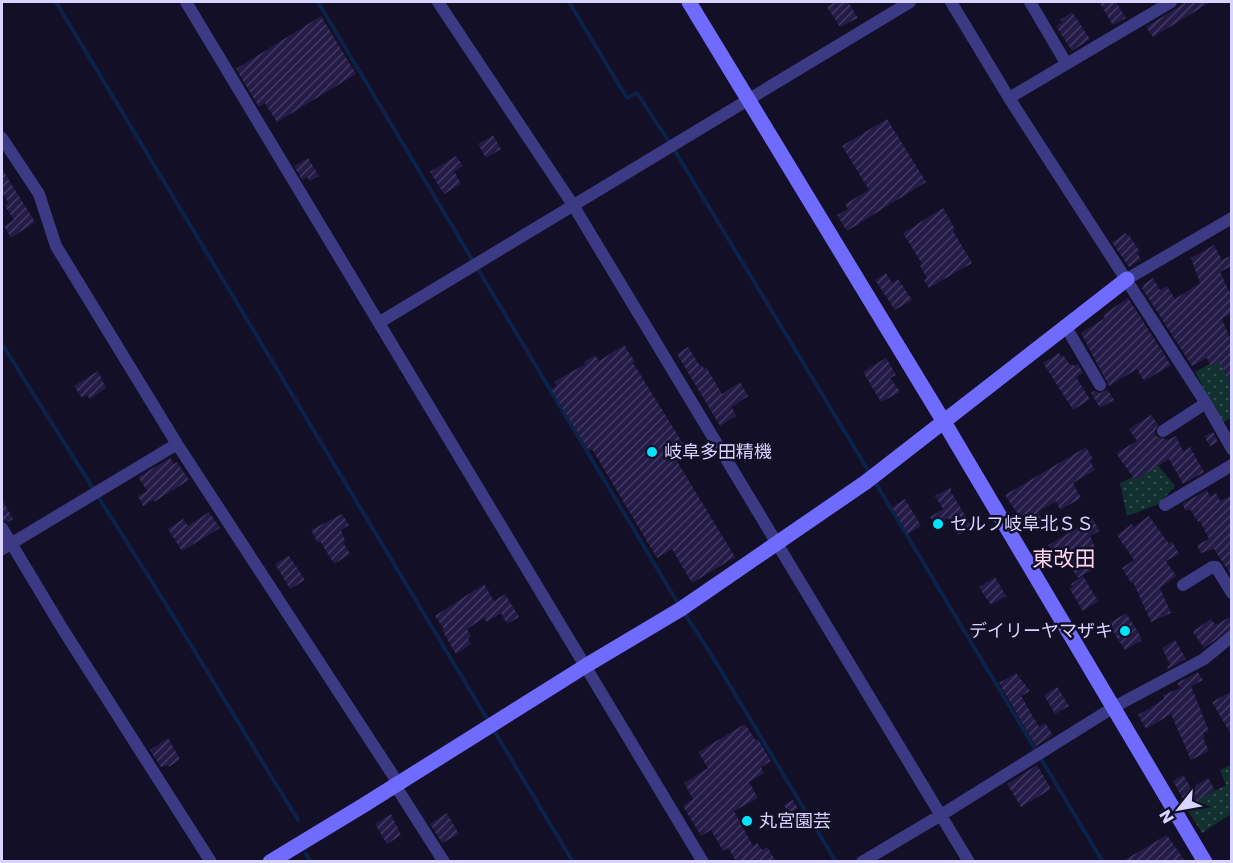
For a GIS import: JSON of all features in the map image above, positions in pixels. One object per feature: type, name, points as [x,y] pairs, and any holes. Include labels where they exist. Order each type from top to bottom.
[{"type":"street","points":[[186,2],[703,861]]},
{"type":"street","points":[[438,2],[573,205],[969,861]]},
{"type":"street","points":[[689,2],[944,422],[1205,861]]},
{"type":"street","points":[[380,322],[910,2]]},
{"type":"street","points":[[951,2],[1009,98],[1206,403],[1232,449]]},
{"type":"street","points":[[1030,2],[1066,63]]},
{"type":"street","points":[[1009,98],[1171,2]]},
{"type":"street","points":[[2,138],[39,194],[56,246],[177,444],[444,861]]},
{"type":"street","points":[[270,861],[681,609],[866,482],[1127,279],[1232,218]]},
{"type":"street","points":[[1066,327],[1100,385]]},
{"type":"street","points":[[1163,431],[1206,403]]},
{"type":"street","points":[[6,546],[177,444]]},
{"type":"street","points":[[1165,505],[1232,465]]},
{"type":"street","points":[[2,528],[6,546],[62,628],[211,861]]},
{"type":"street","points":[[1183,585],[1212,567],[1216,567],[1232,593]]},
{"type":"street","points":[[862,861],[1114,707],[1204,659],[1232,636]]},
{"type":"green space","points":[[1231,352],[1231,418],[1222,423],[1195,372]]},
{"type":"green space","points":[[1158,465],[1175,486],[1159,504],[1127,516],[1120,483]]},
{"type":"green space","points":[[1231,765],[1231,814],[1202,833],[1185,806],[1226,785],[1220,770]]},
{"type":"building","points":[[835,2],[848,2],[858,18],[840,27],[827,7]]},
{"type":"building","points":[[1099,2],[1116,2],[1126,18],[1113,25]]},
{"type":"building","points":[[1186,2],[1211,2],[1153,37],[1146,27]]},
{"type":"building","points":[[1072,12],[1090,39],[1072,51],[1056,26],[1062,23],[1060,20]]},
{"type":"building","points":[[321,16],[356,74],[277,122],[265,103],[259,107],[236,69]]},
{"type":"building","points":[[887,119],[926,182],[847,231],[837,215],[848,209],[845,204],[869,190],[842,146]]},
{"type":"building","points":[[493,135],[501,149],[486,158],[478,144]]},
{"type":"building","points":[[456,156],[463,166],[454,171],[461,184],[444,194],[430,172]]},
{"type":"building","points":[[308,158],[319,176],[310,181],[307,177],[302,180],[294,166]]},
{"type":"building","points":[[2,169],[35,222],[11,238],[4,226],[14,220],[5,206],[8,202],[2,192]]},
{"type":"building","points":[[943,208],[955,229],[953,231],[972,263],[929,288],[924,280],[927,278],[920,266],[922,264],[903,233]]},
{"type":"building","points":[[1126,233],[1140,252],[1137,253],[1141,259],[1129,267],[1112,242]]},
{"type":"building","points":[[1214,245],[1222,260],[1232,255],[1232,266],[1220,272],[1232,297],[1232,313],[1222,319],[1232,343],[1232,384],[1219,362],[1211,366],[1207,358],[1192,366],[1142,288],[1153,278],[1160,290],[1167,286],[1175,299],[1200,283],[1191,258]]},
{"type":"building","points":[[886,273],[892,283],[898,279],[912,300],[895,310],[875,280]]},
{"type":"building","points":[[1128,298],[1171,365],[1144,381],[1137,369],[1109,386],[1081,333],[1105,318],[1103,315]]},
{"type":"building","points":[[624,345],[687,450],[675,458],[735,557],[692,583],[672,549],[657,558],[592,449],[589,451],[551,389],[557,386],[554,382],[585,364],[584,362],[595,355],[599,361]]},
{"type":"building","points":[[688,347],[700,366],[702,365],[704,369],[706,367],[722,394],[740,382],[748,396],[732,407],[736,416],[720,426],[677,354]]},
{"type":"building","points":[[1059,353],[1070,365],[1078,364],[1083,373],[1076,377],[1090,399],[1073,410],[1043,363]]},
{"type":"building","points":[[886,358],[896,375],[890,378],[900,392],[881,402],[863,372]]},
{"type":"building","points":[[98,371],[106,388],[90,399],[87,395],[82,398],[74,386]]},
{"type":"building","points":[[1107,389],[1114,400],[1100,408],[1091,393],[1094,391],[1101,393]]},
{"type":"building","points":[[1151,415],[1158,425],[1155,431],[1156,436],[1168,440],[1176,436],[1183,451],[1190,447],[1204,472],[1183,484],[1169,459],[1135,480],[1116,453],[1137,441],[1129,429]]},
{"type":"building","points":[[1213,432],[1218,442],[1210,446],[1204,436]]},
{"type":"building","points":[[1086,447],[1093,459],[1090,461],[1095,470],[1073,483],[1081,498],[1060,510],[1056,501],[1038,512],[1042,519],[1027,528],[1005,495]]},
{"type":"building","points":[[170,458],[174,464],[177,462],[189,480],[154,502],[153,500],[143,506],[138,496],[147,491],[138,477]]},
{"type":"building","points":[[951,487],[951,492],[972,527],[958,535],[948,518],[936,526],[930,517],[943,509],[935,496]]},
{"type":"building","points":[[1207,490],[1210,497],[1216,493],[1220,501],[1232,495],[1232,576],[1214,549],[1201,553],[1197,545],[1209,539],[1200,521],[1198,522],[1190,509],[1186,511],[1182,504]]},
{"type":"building","points":[[2,499],[13,519],[8,522],[2,520]]},
{"type":"building","points":[[905,499],[921,526],[908,534],[892,507]]},
{"type":"building","points":[[209,512],[220,528],[182,551],[168,529],[183,519],[188,526]]},
{"type":"building","points":[[342,514],[349,525],[341,530],[345,540],[343,542],[350,554],[334,564],[311,530]]},
{"type":"building","points":[[1149,516],[1169,544],[1172,541],[1179,554],[1166,561],[1176,576],[1160,588],[1171,613],[1151,622],[1133,582],[1131,583],[1122,568],[1134,560],[1117,535],[1132,524],[1134,527]]},
{"type":"building","points":[[1093,519],[1099,531],[1090,536],[1095,547],[1082,554],[1092,570],[1078,578],[1068,562],[1060,566],[1048,545]]},
{"type":"building","points":[[289,556],[305,580],[290,589],[275,564]]},
{"type":"building","points":[[1083,576],[1098,601],[1083,611],[1069,588]]},
{"type":"building","points":[[995,577],[1006,596],[991,605],[979,587]]},
{"type":"building","points":[[484,584],[494,601],[505,594],[519,617],[507,624],[501,613],[487,622],[484,618],[467,629],[471,636],[468,638],[471,644],[456,654],[435,616]]},
{"type":"building","name":"デイリーヤマザキ","points":[[1126,613],[1141,637],[1141,641],[1125,650],[1108,624]]},
{"type":"building","points":[[1232,616],[1232,628],[1204,648],[1193,632],[1211,619],[1215,625]]},
{"type":"building","points":[[1175,640],[1186,659],[1168,669],[1170,665],[1162,648]]},
{"type":"building","points":[[1198,672],[1203,680],[1191,686],[1209,731],[1203,733],[1205,737],[1203,738],[1209,751],[1191,760],[1171,714],[1146,729],[1138,715],[1164,699],[1163,695],[1180,688],[1177,683]]},
{"type":"building","points":[[1016,673],[1030,691],[1021,696],[1039,727],[1045,723],[1053,735],[1036,746],[999,683]]},
{"type":"building","points":[[1057,687],[1069,706],[1055,714],[1044,695]]},
{"type":"building","points":[[1232,691],[1232,736],[1212,702]]},
{"type":"building","points":[[745,724],[756,741],[758,739],[771,761],[761,767],[764,773],[749,782],[758,798],[734,811],[753,846],[757,843],[762,850],[767,847],[776,861],[736,861],[728,848],[723,851],[711,830],[701,836],[683,806],[693,799],[684,783],[708,768],[698,752]]},
{"type":"building","points":[[168,738],[180,759],[169,767],[168,765],[161,767],[150,750]]},
{"type":"building","points":[[1037,765],[1051,789],[1021,807],[1007,784]]},
{"type":"building","points":[[1183,775],[1191,788],[1208,778],[1215,790],[1187,806],[1173,781]]},
{"type":"building","points":[[793,800],[798,808],[789,814],[784,805]]},
{"type":"building","points":[[447,813],[459,834],[442,843],[430,824]]},
{"type":"building","points":[[391,814],[401,835],[387,844],[375,824]]},
{"type":"building","points":[[1167,835],[1185,861],[1123,861]]},
{"type":"waterway","points":[[56,2],[489,722]]},
{"type":"waterway","points":[[318,2],[679,605]]},
{"type":"waterway","points":[[569,2],[627,98],[637,93],[675,151],[871,475]]},
{"type":"waterway","points":[[2,344],[169,609],[298,820]]},
{"type":"waterway","points":[[875,482],[1103,862]]},
{"type":"waterway","points":[[683,611],[836,862]]},
{"type":"waterway","points":[[493,729],[573,862]]},
{"type":"waterway","points":[[306,854],[311,862]]},
{"type":"place","name":"岐阜多田精機","points":[[652,452]]},
{"type":"place","name":"セルフ岐阜北ＳＳ","points":[[938,524]]},
{"type":"place","name":"デイリーヤマザキ","points":[[1125,631]]},
{"type":"place","name":"丸宮園芸","points":[[747,821]]},
{"type":"district","name":"東改田","points":[[1064,559]]}]
